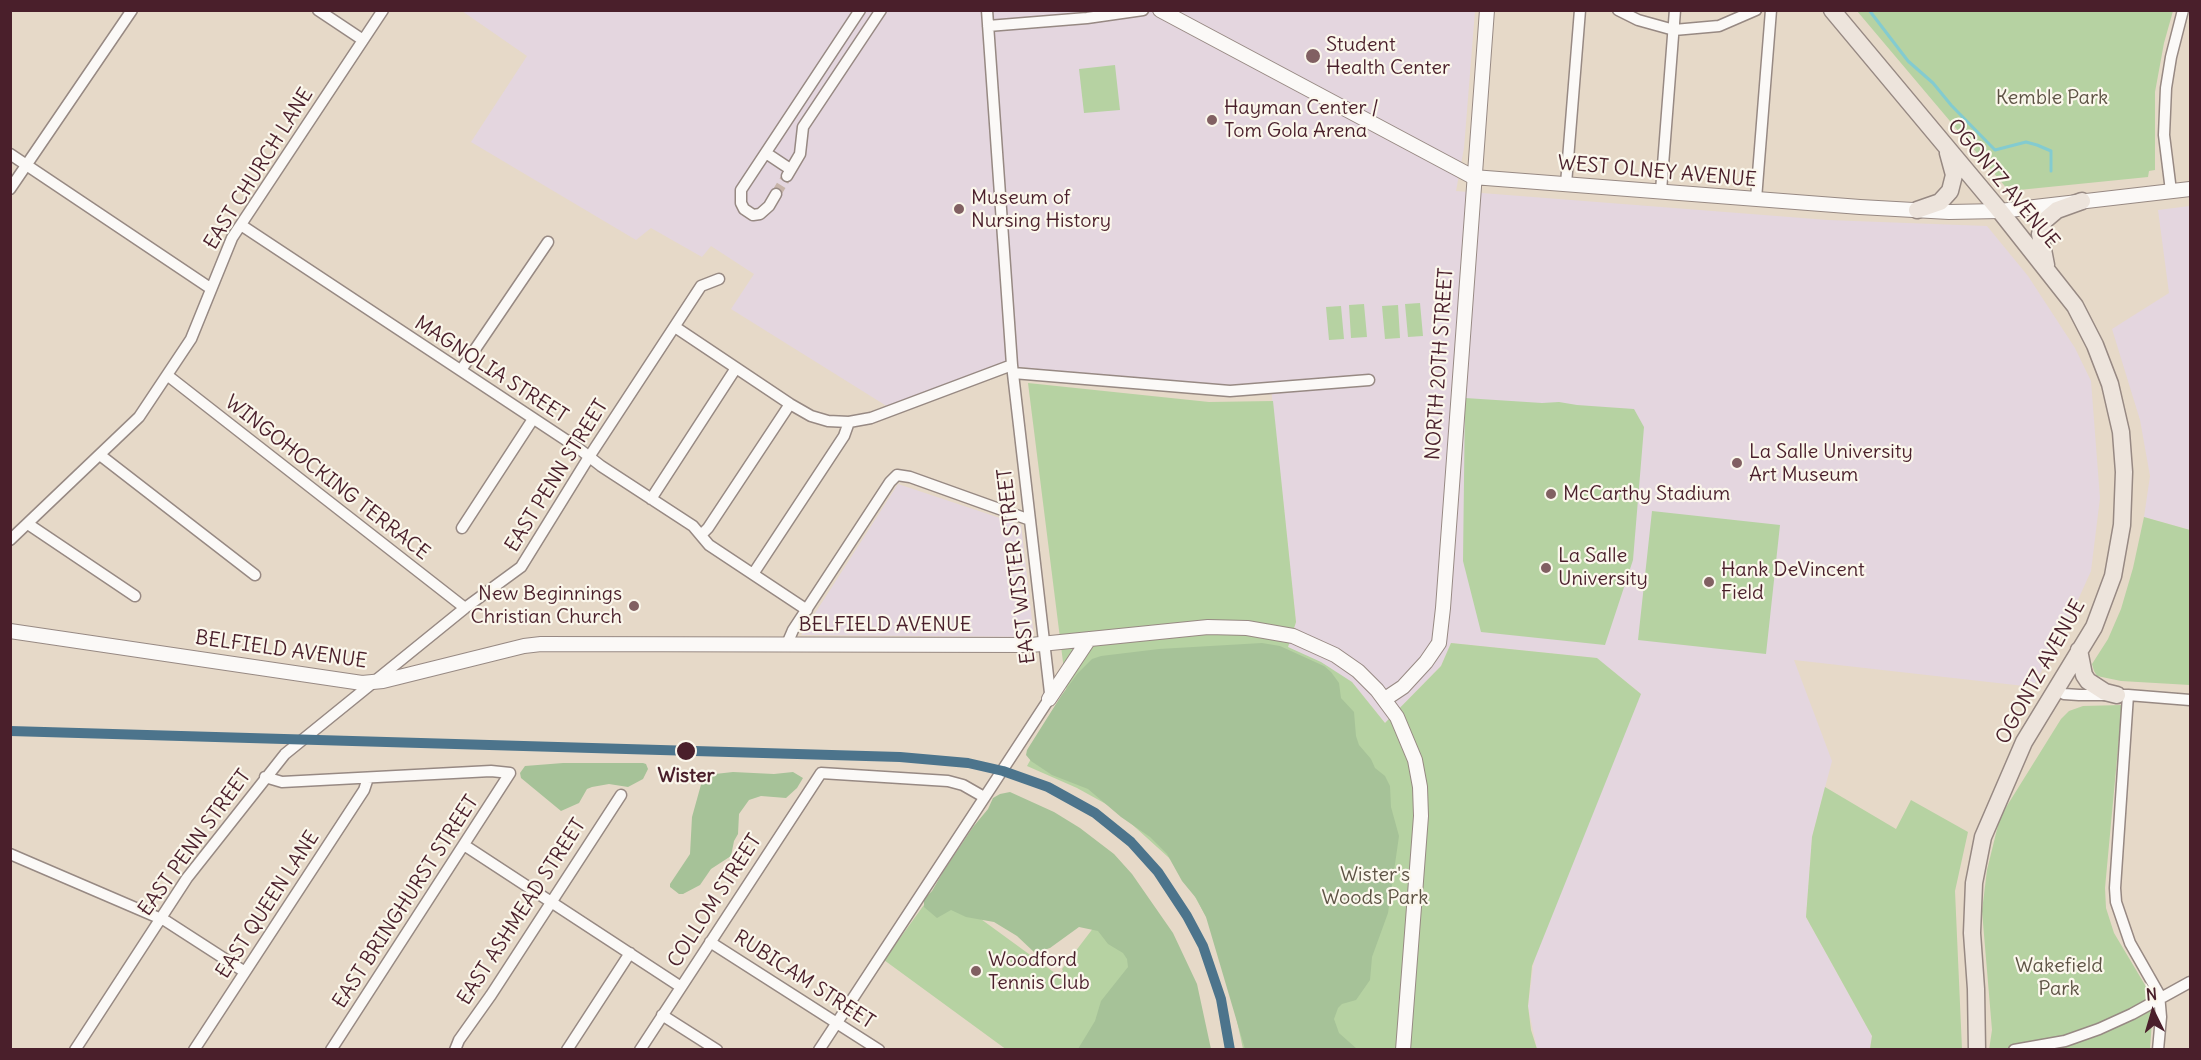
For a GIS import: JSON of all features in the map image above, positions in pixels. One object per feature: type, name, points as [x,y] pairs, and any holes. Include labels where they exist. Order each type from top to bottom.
[{"type":"main road","name":"OGONTZ AVENUE","points":[[1832,10],[2000,211],[2075,306],[2095,345],[2110,384],[2121,432],[2124,472],[2122,525],[2113,576],[2094,627],[2024,742],[1983,837],[1974,883],[1972,933],[1977,1050]]},
{"type":"main road","points":[[1917,210],[1940,201],[1950,191],[1954,175],[1947,149]]},
{"type":"main road","points":[[2048,271],[2040,242],[2044,221],[2057,210],[2082,201]]},
{"type":"main road","points":[[2079,650],[2084,675],[2088,681],[2105,692],[2122,695]]},
{"type":"street","points":[[10,189],[132,10]]},
{"type":"street","points":[[318,10],[363,40]]},
{"type":"street","name":"EAST CHURCH LANE","points":[[10,540],[135,423],[194,333],[227,247],[383,10]]},
{"type":"street","points":[[776,194],[769,206],[760,214],[753,215],[744,209],[741,203],[741,190],[860,10]]},
{"type":"street","points":[[766,153],[788,173],[800,154],[803,126],[880,10]]},
{"type":"street","name":"EAST WISTER STREET","points":[[987,10],[1012,369],[1050,687],[1049,699]]},
{"type":"street","points":[[988,26],[1087,18],[1143,10]]},
{"type":"street","name":"WEST OLNEY AVENUE","points":[[1160,10],[1473,177],[1917,210],[2000,211],[2190,189]]},
{"type":"street","name":"NORTH 20TH STREET","points":[[1385,699],[1403,687],[1426,662],[1439,643],[1487,10]]},
{"type":"street","points":[[1566,184],[1580,10]]},
{"type":"street","points":[[1618,10],[1638,20],[1674,30],[1719,26],[1756,10]]},
{"type":"street","points":[[1661,191],[1675,10]]},
{"type":"street","points":[[1756,199],[1771,10]]},
{"type":"street","points":[[2171,191],[2164,135],[2166,88],[2183,10]]},
{"type":"street","points":[[10,154],[210,288]]},
{"type":"street","name":"MAGNOLIA STREET","points":[[241,225],[693,526],[709,545],[807,610]]},
{"type":"street","points":[[460,370],[548,242]]},
{"type":"street","name":"EAST PENN STREET","points":[[75,1050],[187,878],[285,754],[465,608],[521,567],[589,457],[701,286],[719,279]]},
{"type":"street","points":[[675,327],[790,404],[811,416],[828,421],[849,422],[871,418],[1012,369],[1230,391],[1369,380]]},
{"type":"street","points":[[651,499],[736,368]]},
{"type":"street","name":"WINGOHOCKING TERRACE","points":[[167,375],[465,608]]},
{"type":"street","points":[[701,535],[708,528],[790,404]]},
{"type":"street","points":[[462,528],[533,419]]},
{"type":"street","points":[[753,574],[844,436],[849,422]]},
{"type":"street","points":[[100,455],[255,574]]},
{"type":"street","points":[[787,644],[793,630],[890,482],[897,475],[910,477],[1030,520]]},
{"type":"street","points":[[28,524],[135,596]]},
{"type":"street","name":"BELFIELD AVENUE","points":[[10,631],[373,683],[533,644],[1044,644],[1208,627],[1279,632],[1306,640],[1335,654],[1358,671],[1385,699],[1410,745],[1418,774],[1421,802],[1403,1050]]},
{"type":"street","points":[[819,1050],[1089,639]]},
{"type":"street","points":[[2057,690],[2073,695],[2122,695],[2190,700]]},
{"type":"street","points":[[2122,695],[2115,888],[2130,944],[2156,986],[2160,999],[2158,1050]]},
{"type":"street","name":"EAST BRINGHURST STREET","points":[[331,1050],[510,773],[500,771],[368,778]]},
{"type":"street","name":"COLLOM STREET","points":[[640,1050],[821,773],[942,780],[963,785],[984,797]]},
{"type":"street","points":[[266,777],[282,782],[368,778]]},
{"type":"street","name":"EAST QUEEN LANE","points":[[194,1050],[364,790],[368,778]]},
{"type":"street","name":"EAST ASHMEAD STREET","points":[[455,1050],[459,1040],[621,795]]},
{"type":"street","points":[[464,845],[681,987]]},
{"type":"street","points":[[10,854],[161,919],[245,972]]},
{"type":"street","name":"RUBICAM STREET","points":[[710,942],[879,1050]]},
{"type":"street","points":[[567,1050],[630,953]]},
{"type":"street","points":[[2014,1050],[2045,1045],[2115,1023],[2190,982]]},
{"type":"street","points":[[662,1015],[717,1050]]},
{"type":"shaded area","name":"La Salle University","points":[[462,11],[1475,11],[1464,148],[1456,191],[1828,220],[1987,226],[2028,276],[2075,348],[2091,381],[2100,498],[2091,571],[2068,622],[2033,687],[1794,660],[1832,761],[1812,837],[1806,917],[1872,1036],[1870,1049],[1537,1049],[1528,1007],[1534,960],[1640,693],[1596,658],[1451,643],[1441,666],[1385,723],[1352,682],[1288,647],[1296,622],[1271,388],[1233,391],[1012,366],[893,410],[731,309],[754,274],[711,246],[702,257],[651,228],[636,240],[471,142],[527,56]]},
{"type":"shaded area","points":[[2190,206],[2190,530],[2144,517],[2150,476],[2140,420],[2112,329],[2169,293],[2158,210]]},
{"type":"shaded area","points":[[898,484],[1021,525],[1034,637],[801,635]]},
{"type":"green space","name":"Kemble Park","points":[[1857,11],[2173,11],[2164,43],[2155,92],[2155,170],[2149,171],[2148,177],[2009,191]]},
{"type":"green space","points":[[1115,65],[1120,110],[1084,113],[1079,69]]},
{"type":"green space","points":[[1420,303],[1423,336],[1408,337],[1405,304]]},
{"type":"green space","points":[[1364,304],[1367,337],[1351,338],[1349,305]]},
{"type":"green space","points":[[1398,305],[1400,338],[1385,339],[1382,306]]},
{"type":"green space","points":[[1341,306],[1344,339],[1329,340],[1326,307]]},
{"type":"green space","name":"Wister's Woods Park","points":[[1028,383],[1209,402],[1273,401],[1296,622],[1288,647],[1321,662],[1352,682],[1385,723],[1441,666],[1451,643],[1597,658],[1641,694],[1532,966],[1528,1006],[1531,1030],[1537,1049],[1243,1049],[1220,942],[1178,866],[1115,809],[1077,788],[1027,766],[1067,694]]},
{"type":"green space","name":"McCarthy Stadium","points":[[1465,398],[1559,402],[1634,409],[1644,427],[1633,560],[1605,645],[1481,632],[1463,561]]},
{"type":"green space","name":"Hank DeVincent Field","points":[[1652,511],[1780,525],[1766,654],[1638,640]]},
{"type":"green space","points":[[2144,517],[2190,530],[2190,685],[2121,681],[2097,676],[2092,664],[2108,639],[2121,609]]},
{"type":"green space","points":[[1262,643],[1280,646],[1324,666],[1331,672],[1339,683],[1341,698],[1354,712],[1359,745],[1371,759],[1375,768],[1385,776],[1390,786],[1391,807],[1399,836],[1388,913],[1372,957],[1370,980],[1356,1000],[1342,1004],[1338,1008],[1334,1019],[1339,1033],[1357,1049],[1245,1049],[1206,917],[1167,854],[1150,837],[1121,817],[1088,789],[1052,775],[1026,755],[1061,696],[1092,659],[1159,649]]},
{"type":"green space","name":"Wakefield Park","points":[[2122,705],[2105,888],[2106,908],[2114,933],[2148,990],[2152,1021],[2150,1049],[1989,1050],[1992,1030],[1982,911],[1987,870],[2000,817],[2061,719],[2069,711],[2083,706]]},
{"type":"green space","points":[[563,763],[643,763],[648,769],[643,779],[628,787],[609,784],[587,789],[579,803],[561,811],[521,778],[520,773],[525,766]]},
{"type":"green space","points":[[733,772],[774,774],[793,772],[803,778],[797,788],[786,798],[761,796],[749,800],[739,814],[738,834],[731,856],[711,869],[700,885],[679,894],[670,887],[670,884],[690,854],[692,817],[702,781],[707,776]]},
{"type":"green space","points":[[1825,787],[1896,829],[1911,800],[1968,832],[1955,891],[1962,1049],[1870,1049],[1872,1036],[1806,917],[1812,837]]},
{"type":"green space","points":[[1010,792],[1054,812],[1080,828],[1114,854],[1132,874],[1173,933],[1197,984],[1211,1049],[1078,1049],[1095,1021],[1101,1001],[1128,967],[1123,953],[1108,944],[1098,931],[1079,927],[1050,948],[1035,953],[1017,936],[994,922],[966,917],[951,910],[937,918],[924,907],[924,899],[932,891],[973,827],[988,809],[993,798]]},
{"type":"green space","name":"Woodford Tennis Club","points":[[937,887],[1059,976],[1094,927],[1149,967],[1089,1049],[1007,1050],[884,960]]},
{"type":"waterway","points":[[1869,10],[1908,61],[1933,83],[1995,150],[2026,142],[2037,145],[2051,151],[2051,171]]},
{"type":"tunnel","points":[[776,194],[787,176]]},
{"type":"transit line","points":[[10,731],[900,757],[968,763],[1003,771],[1048,787],[1095,813],[1131,842],[1158,872],[1187,916],[1203,946],[1221,999],[1230,1050]]},
{"type":"place","name":"Student Health Center","points":[[1313,56]]},
{"type":"place","name":"Hayman Center / Tom Gola Arena","points":[[1212,120]]},
{"type":"place","name":"Museum of Nursing History","points":[[959,209]]},
{"type":"place","name":"La Salle University Art Museum","points":[[1737,463]]},
{"type":"place","name":"McCarthy Stadium","points":[[1551,494]]},
{"type":"place","name":"La Salle University","points":[[1546,568]]},
{"type":"place","name":"Hank DeVincent Field","points":[[1709,582]]},
{"type":"place","name":"New Beginnings Christian Church","points":[[634,606]]},
{"type":"place","name":"Wister","points":[[686,751]]},
{"type":"place","name":"Woodford Tennis Club","points":[[976,971]]}]
